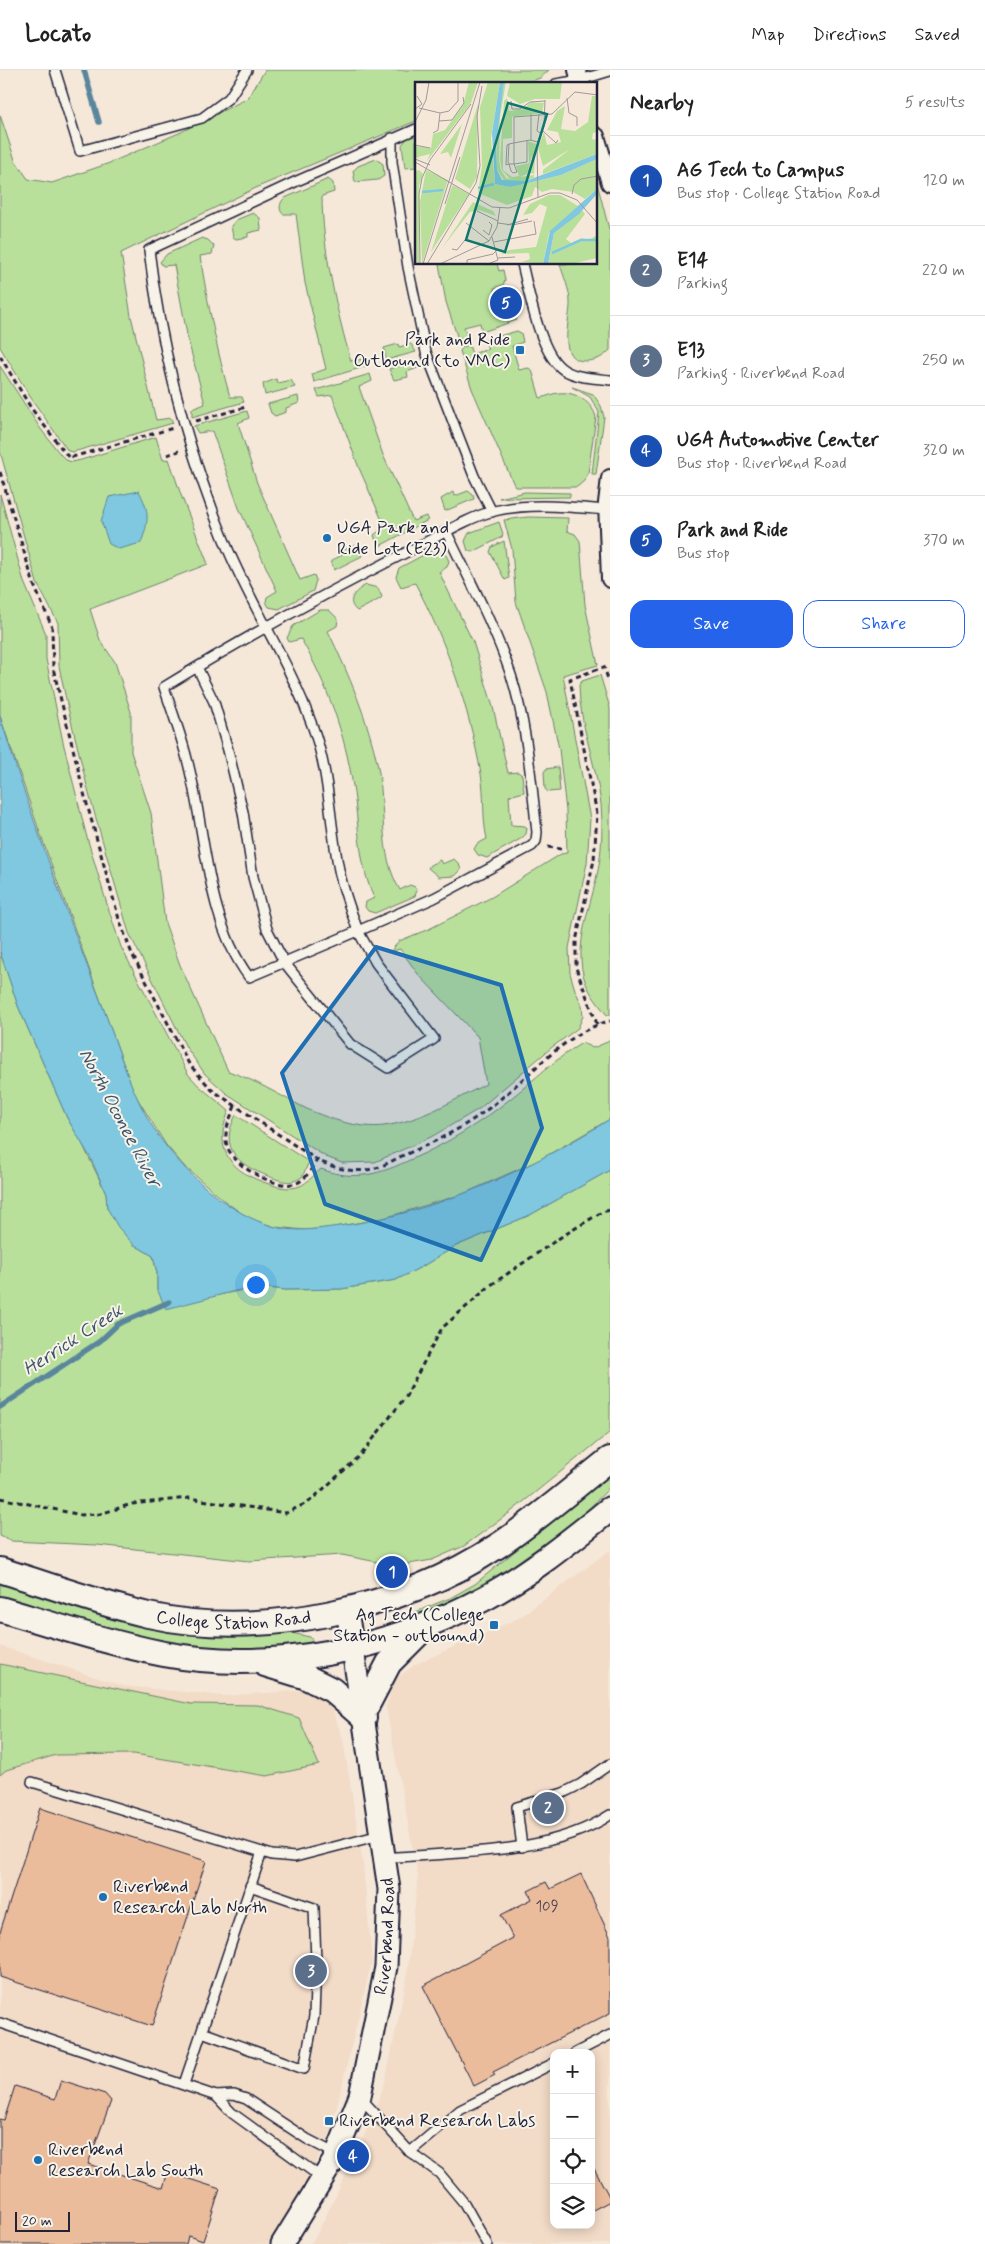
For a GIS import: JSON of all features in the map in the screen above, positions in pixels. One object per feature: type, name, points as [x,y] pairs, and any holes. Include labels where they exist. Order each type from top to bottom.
[{"type":"main road","name":"College Station Road","points":[[0,1570],[149,1615],[197,1622],[242,1623],[282,1620],[348,1610],[385,1600],[424,1586],[461,1567],[499,1545],[610,1459]]},
{"type":"main road","name":"College Station Road","points":[[0,1609],[91,1636],[166,1654],[228,1660],[302,1656],[354,1648],[428,1625],[487,1597],[547,1559],[610,1509]]},
{"type":"main road","points":[[250,1659],[304,1676],[326,1687],[363,1715],[389,1663],[428,1625]]},
{"type":"street","points":[[598,143],[610,183]]},
{"type":"street","points":[[610,478],[607,510],[610,579]]},
{"type":"street","name":"Riverbend Road","points":[[282,2244],[336,2154],[360,2096],[386,1967],[389,1889],[348,1610]]},
{"type":"lane","points":[[55,70],[80,151],[202,118],[229,98],[247,70]]},
{"type":"lane","points":[[564,82],[610,72]]},
{"type":"lane","points":[[197,667],[214,702],[228,750],[243,812],[253,877],[266,929],[284,962],[350,1044],[388,1068],[434,1039],[376,963],[358,931],[339,872],[326,778],[319,747],[297,686],[225,543],[200,476],[168,361],[155,298],[150,250],[392,138],[415,129]]},
{"type":"lane","points":[[392,138],[392,162],[408,267],[426,352],[456,432],[492,512]]},
{"type":"lane","points":[[522,265],[541,333],[548,351],[556,363],[564,370],[576,375],[610,380]]},
{"type":"lane","points":[[447,533],[490,623],[511,676],[529,758],[537,832],[536,841],[532,846],[443,894],[250,977],[236,960],[218,910],[187,760],[164,687],[334,589],[447,533],[492,512],[533,506],[607,510]]},
{"type":"lane","points":[[522,1847],[517,1807],[563,1793],[610,1764]]},
{"type":"lane","points":[[32,1782],[272,1856],[295,1856],[381,1835]]},
{"type":"lane","points":[[384,1858],[522,1847],[551,1840],[600,1821],[610,1815]]},
{"type":"lane","points":[[184,2084],[262,1852]]},
{"type":"lane","points":[[202,2032],[304,2069],[314,2016],[316,1961],[314,1908],[250,1886]]},
{"type":"lane","points":[[0,2023],[216,2096],[239,2118],[323,2178]]},
{"type":"lane","points":[[583,2049],[610,2035]]},
{"type":"lane","points":[[410,2152],[460,2110],[550,2065]]},
{"type":"lane","points":[[216,2096],[234,2095],[246,2099],[306,2139],[336,2154]]},
{"type":"lane","points":[[360,2096],[410,2152],[439,2173],[464,2203],[487,2244]]},
{"type":"path","points":[[0,356],[31,408],[69,458],[174,428]]},
{"type":"path","points":[[193,422],[246,407]]},
{"type":"path","points":[[610,678],[608,679],[604,667],[570,679],[597,814],[594,860],[576,941],[576,968],[597,1024],[610,1021]]},
{"type":"path","points":[[236,1106],[226,1134],[227,1146],[231,1155],[245,1168],[269,1180],[288,1184],[297,1183],[307,1175],[317,1160]]},
{"type":"path","points":[[0,1498],[80,1516],[100,1514],[132,1504],[189,1498],[286,1513],[309,1502],[361,1455],[406,1396],[442,1328],[490,1285],[561,1237],[602,1212],[610,1210]]},
{"type":"highlighted area","points":[[376,947],[501,985],[542,1128],[481,1260],[325,1204],[282,1073]]},
{"type":"shaded area","points":[[610,1550],[610,2244],[310,2244],[315,2238],[360,2146],[385,2083],[407,1977],[418,1876],[386,1707],[395,1679],[416,1664],[519,1618]]},
{"type":"shaded area","points":[[0,1646],[123,1686],[224,1696],[308,1690],[330,1703],[343,1739],[363,1864],[372,1960],[331,2131],[294,2207],[267,2244],[0,2244]]},
{"type":"green space","points":[[265,70],[549,70],[540,78],[529,82],[415,82],[415,121],[260,186],[121,253],[131,316],[156,420],[171,418],[173,423],[73,452],[68,451],[31,398],[0,347],[0,115],[15,160],[28,179],[52,183],[107,164],[179,133],[248,98]]},
{"type":"green space","points":[[415,135],[415,167],[405,168],[402,145],[407,138]]},
{"type":"green space","points":[[376,159],[383,164],[384,176],[378,180],[355,182],[353,171],[358,166]]},
{"type":"green space","points":[[328,179],[333,183],[334,192],[322,196],[327,258],[351,361],[364,359],[367,366],[314,382],[312,374],[326,369],[305,283],[296,214],[283,214],[280,206],[285,198]]},
{"type":"green space","points":[[598,187],[610,233],[610,350],[599,358],[586,361],[576,359],[571,354],[567,338],[570,309],[568,288],[560,265],[598,265]]},
{"type":"green space","points":[[253,213],[260,218],[261,230],[248,233],[248,237],[236,239],[233,237],[231,226],[236,220]]},
{"type":"green space","points":[[202,238],[208,240],[214,246],[212,254],[200,256],[225,380],[230,397],[242,397],[244,402],[192,417],[192,409],[205,404],[188,340],[174,265],[163,266],[160,262],[167,254]]},
{"type":"green space","points":[[439,265],[497,265],[499,271],[503,270],[505,280],[503,285],[494,288],[501,312],[512,310],[517,320],[482,332],[480,323],[464,327],[467,337],[458,339],[446,302]]},
{"type":"green space","points":[[517,331],[521,333],[523,342],[512,346],[519,370],[528,368],[532,370],[540,398],[557,393],[577,396],[587,402],[596,417],[588,473],[584,481],[577,487],[515,487],[472,389],[460,351],[463,347],[469,345],[472,354],[488,349],[485,340]]},
{"type":"green space","points":[[398,344],[399,347],[411,344],[416,352],[386,360],[384,348]]},
{"type":"green space","points":[[418,360],[420,367],[407,372],[408,377],[394,380],[389,369]]},
{"type":"green space","points":[[0,366],[40,428],[66,460],[72,462],[81,460],[156,437],[163,460],[169,459],[208,564],[90,609],[100,640],[115,662],[131,712],[131,752],[151,813],[165,923],[180,965],[228,1071],[307,1109],[344,1122],[374,1127],[411,1120],[486,1084],[478,1037],[418,974],[400,949],[390,952],[399,941],[429,929],[492,897],[561,854],[567,853],[566,811],[559,749],[547,692],[516,602],[512,549],[504,520],[528,517],[568,518],[567,531],[575,534],[580,541],[585,605],[598,665],[563,675],[590,819],[587,863],[569,948],[570,973],[582,1005],[583,1016],[578,1028],[551,1048],[479,1109],[431,1137],[375,1162],[342,1163],[326,1157],[226,1093],[205,1074],[186,1047],[129,933],[89,794],[59,666],[58,623],[37,583],[0,451]]},
{"type":"green space","points":[[370,374],[372,381],[359,387],[383,455],[413,521],[426,516],[428,520],[378,547],[374,535],[385,527],[359,468],[332,395],[319,397],[316,390]]},
{"type":"green space","points":[[276,379],[278,383],[291,380],[295,387],[265,395],[263,384]]},
{"type":"green space","points":[[572,387],[593,394],[601,406],[604,417],[596,474],[592,474],[599,412],[590,397]]},
{"type":"green space","points":[[298,396],[299,403],[286,408],[286,412],[275,416],[271,413],[268,404]]},
{"type":"green space","points":[[247,411],[249,418],[238,423],[257,483],[300,580],[314,575],[316,580],[313,591],[279,609],[269,607],[266,602],[267,597],[277,591],[239,508],[212,431],[198,433],[194,426]]},
{"type":"green space","points":[[468,491],[473,495],[474,499],[445,511],[441,499],[453,492],[455,496]]},
{"type":"green space","points":[[525,492],[570,493],[570,497],[499,498]]},
{"type":"green space","points":[[0,494],[24,582],[46,634],[46,659],[63,742],[86,834],[121,947],[188,1074],[229,1111],[224,1125],[224,1148],[228,1158],[235,1166],[256,1179],[288,1188],[303,1185],[321,1169],[357,1176],[389,1169],[438,1146],[475,1125],[582,1043],[593,1048],[610,1039],[610,1119],[539,1160],[463,1194],[384,1218],[329,1228],[305,1230],[275,1227],[248,1218],[184,1166],[166,1145],[134,1093],[41,836],[0,716]]},
{"type":"green space","points":[[499,522],[503,534],[502,537],[473,552],[468,551],[465,541],[469,533]]},
{"type":"green space","points":[[504,541],[509,578],[505,580],[490,552],[492,547]]},
{"type":"green space","points":[[356,546],[362,556],[334,570],[331,561],[342,555],[341,551]]},
{"type":"green space","points":[[433,550],[445,553],[449,561],[447,567],[439,572],[473,642],[493,707],[508,773],[518,772],[522,775],[524,792],[509,796],[511,825],[525,826],[527,828],[526,834],[487,858],[478,855],[474,849],[477,844],[487,839],[482,782],[470,724],[456,676],[427,606],[415,583],[401,587],[396,577],[399,568]]},
{"type":"green space","points":[[366,585],[378,588],[382,597],[357,611],[352,604],[353,596]]},
{"type":"green space","points":[[320,610],[329,610],[338,619],[337,626],[328,631],[357,698],[374,749],[380,782],[385,846],[393,876],[400,890],[410,885],[417,890],[415,896],[375,913],[368,911],[365,907],[366,902],[374,898],[362,857],[350,767],[334,710],[319,674],[301,639],[289,642],[287,638],[293,626]]},
{"type":"green space","points":[[600,675],[610,708],[610,1015],[607,1015],[588,988],[583,976],[581,957],[585,921],[599,862],[602,821],[598,787],[580,702],[579,685],[582,681]]},
{"type":"green space","points":[[558,767],[560,791],[548,792],[545,789],[544,772],[546,769]]},
{"type":"green space","points":[[454,859],[459,864],[461,870],[455,876],[439,877],[428,868],[440,860],[442,864]]},
{"type":"green space","points":[[0,952],[18,1006],[67,1118],[81,1141],[106,1193],[107,1208],[133,1244],[153,1256],[157,1273],[157,1289],[218,1295],[259,1287],[286,1290],[341,1289],[396,1280],[456,1246],[530,1215],[610,1170],[610,1432],[512,1511],[464,1546],[432,1560],[397,1566],[342,1555],[249,1561],[97,1545],[11,1541],[0,1536]]},
{"type":"green space","points":[[236,1115],[309,1162],[302,1177],[289,1182],[281,1181],[257,1172],[240,1161],[230,1146],[229,1137]]},
{"type":"green space","points":[[610,1473],[610,1487],[578,1520],[523,1561],[498,1577],[449,1603],[428,1611],[413,1613],[450,1598],[475,1584]]},
{"type":"green space","points":[[0,1581],[287,1632],[310,1637],[313,1641],[309,1644],[232,1648],[207,1647],[154,1640],[102,1628],[0,1597]]},
{"type":"green space","points":[[0,1664],[191,1704],[258,1705],[299,1718],[319,1765],[267,1776],[134,1754],[56,1755],[6,1770],[0,1775]]},
{"type":"water","points":[[139,491],[147,511],[144,535],[141,543],[119,549],[109,544],[101,521],[109,497]]},
{"type":"water","name":"North Oconee River","points":[[0,716],[48,860],[136,1095],[166,1146],[188,1171],[213,1194],[242,1213],[280,1228],[314,1229],[375,1220],[411,1211],[480,1187],[546,1156],[610,1119],[610,1170],[530,1215],[456,1246],[396,1280],[341,1289],[286,1290],[259,1287],[239,1290],[166,1309],[157,1289],[157,1273],[153,1256],[133,1244],[118,1227],[107,1208],[106,1193],[90,1157],[67,1118],[18,1006],[0,952]]},
{"type":"building","name":"Riverbend Research Lab North","points":[[40,1808],[206,1861],[152,2026],[0,1977],[0,1932]]},
{"type":"building","points":[[581,1874],[610,1937],[610,2013],[493,2072],[495,2075],[474,2086],[423,1986],[513,1938],[501,1915],[532,1899],[528,1891],[546,1882],[550,1889]]},
{"type":"building","name":"Riverbend Research Lab South","points":[[61,2080],[105,2094],[111,2101],[88,2164],[163,2188],[168,2172],[220,2189],[203,2241],[188,2236],[186,2244],[0,2244],[0,2119],[4,2120],[15,2086],[55,2099]]},
{"type":"building","points":[[595,2170],[610,2198],[610,2201],[595,2209]]},
{"type":"waterway","points":[[84,70],[99,122]]},
{"type":"waterway","name":"Herrick Creek","points":[[0,1407],[100,1341],[118,1324],[169,1302]]},
{"type":"place","name":"Park and Ride","points":[[506,303]]},
{"type":"place","name":"Park and Ride Outbound (to VMC)","points":[[520,350]]},
{"type":"place","name":"UGA Park and Ride Lot (E23)","points":[[327,538]]},
{"type":"place","name":"AG Tech to Campus","points":[[392,1572]]},
{"type":"place","name":"Ag Tech (College Station - outbound)","points":[[494,1625]]},
{"type":"place","name":"E14","points":[[548,1808]]},
{"type":"place","name":"Riverbend Research Lab North","points":[[103,1897]]},
{"type":"place","name":"E13","points":[[311,1971]]},
{"type":"place","name":"Riverbend Research Labs","points":[[329,2121]]},
{"type":"place","name":"UGA Automotive Center","points":[[353,2156]]},
{"type":"place","name":"Riverbend Research Lab South","points":[[38,2160]]}]
